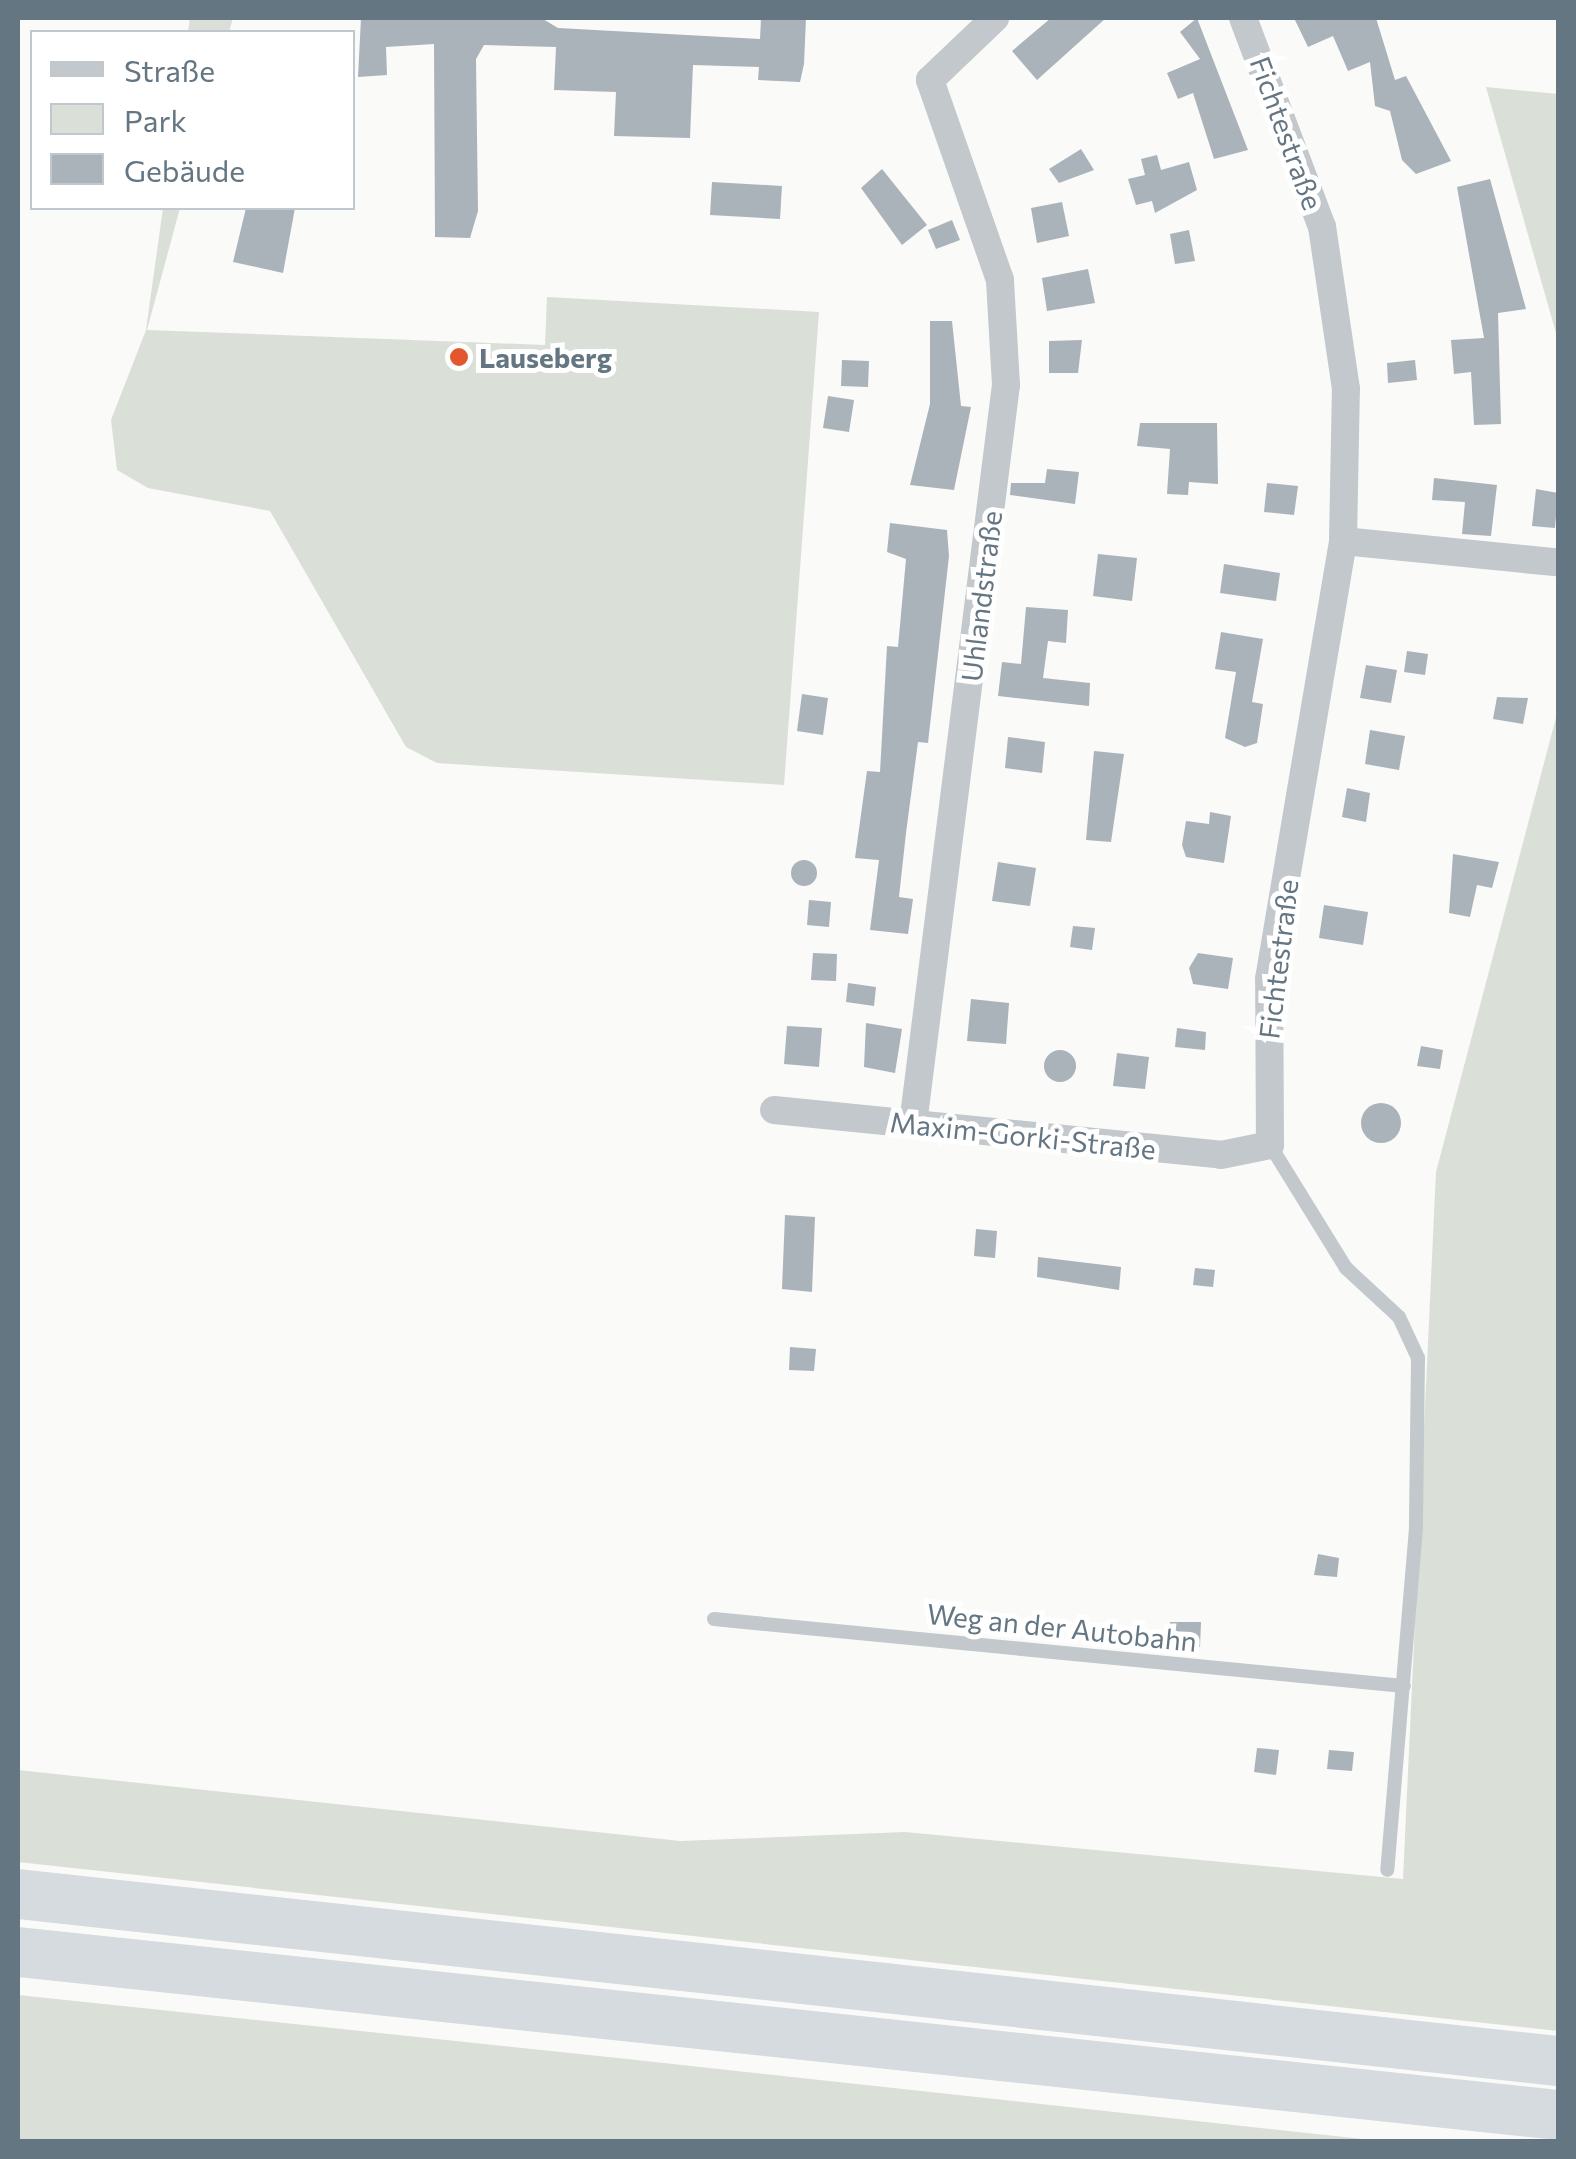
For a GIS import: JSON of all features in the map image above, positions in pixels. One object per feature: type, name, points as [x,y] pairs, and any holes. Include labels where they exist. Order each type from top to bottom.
[{"type":"highway","points":[[18,1894],[1558,2061]]},
{"type":"highway","points":[[18,1952],[1558,2116]]},
{"type":"street","name":"Uhlandstraße","points":[[913,1124],[1006,385],[1000,280],[930,80],[995,18]]},
{"type":"street","name":"Fichtestraße","points":[[1243,18],[1297,143],[1329,262],[1346,389],[1342,541],[1269,979],[1270,1144]]},
{"type":"street","points":[[1342,541],[1555,562]]},
{"type":"street","name":"Maxim-Gorki-Straße","points":[[774,1110],[1221,1156],[1270,1144]]},
{"type":"lane","name":"Fichtestraße","points":[[1270,1144],[1326,1240],[1399,1317],[1418,1358],[1404,1686],[1387,1870]]},
{"type":"lane","name":"Weg an der Autobahn","points":[[714,1619],[1404,1686]]},
{"type":"green space","points":[[190,18],[233,18],[230,30],[188,30]]},
{"type":"green space","points":[[1486,87],[1558,94],[1558,340]]},
{"type":"green space","points":[[163,210],[179,210],[147,330],[545,345],[547,297],[819,312],[784,785],[437,763],[406,747],[270,511],[148,488],[117,470],[111,420],[146,330]]},
{"type":"green space","points":[[1558,710],[1558,2031],[18,1862],[18,1770],[680,1841],[905,1832],[1403,1879],[1436,1172]]},
{"type":"green space","points":[[18,1995],[627,2059],[1381,2141],[18,2141]]},
{"type":"building","points":[[361,18],[543,19],[558,28],[760,39],[761,18],[806,18],[804,64],[800,82],[758,80],[759,67],[693,65],[690,138],[614,136],[616,92],[554,90],[556,47],[484,45],[476,59],[478,211],[470,238],[435,237],[434,44],[386,47],[387,75],[358,77]]},
{"type":"building","points":[[1051,18],[1106,18],[1037,80],[1012,51]]},
{"type":"building","points":[[1197,18],[1248,150],[1214,159],[1193,93],[1178,99],[1167,73],[1200,59],[1180,32]]},
{"type":"building","points":[[1294,18],[1376,18],[1395,80],[1406,76],[1451,161],[1416,174],[1402,160],[1390,111],[1375,106],[1370,62],[1348,71],[1333,36],[1308,47]]},
{"type":"building","points":[[1081,149],[1094,170],[1059,183],[1049,169]]},
{"type":"building","points":[[1157,155],[1161,170],[1189,162],[1197,190],[1155,213],[1152,201],[1136,205],[1128,179],[1145,175],[1141,159]]},
{"type":"building","points":[[882,169],[927,225],[902,245],[861,188]]},
{"type":"building","points":[[1490,179],[1526,309],[1498,313],[1501,424],[1474,425],[1471,372],[1454,374],[1451,340],[1484,338],[1457,187]]},
{"type":"building","points":[[712,182],[782,186],[780,219],[710,215]]},
{"type":"building","points":[[1062,202],[1069,236],[1037,243],[1031,208]]},
{"type":"building","points":[[246,210],[295,210],[283,273],[233,262]]},
{"type":"building","points":[[952,220],[960,240],[936,249],[928,230]]},
{"type":"building","points":[[1189,230],[1195,261],[1175,264],[1170,234]]},
{"type":"building","points":[[1088,269],[1095,303],[1047,311],[1042,278]]},
{"type":"building","points":[[930,321],[952,321],[961,406],[971,407],[954,490],[910,485],[930,404]]},
{"type":"building","points":[[1082,340],[1078,373],[1049,373],[1049,341]]},
{"type":"building","points":[[842,360],[869,361],[868,387],[841,386]]},
{"type":"building","points":[[1415,360],[1417,380],[1388,383],[1387,363]]},
{"type":"building","points":[[828,396],[854,400],[849,432],[823,428]]},
{"type":"building","points":[[1140,423],[1217,423],[1218,484],[1189,482],[1188,495],[1167,494],[1170,449],[1137,446]]},
{"type":"building","points":[[1047,469],[1079,472],[1075,504],[1010,495],[1011,483],[1045,483]]},
{"type":"building","points":[[1434,478],[1497,485],[1491,536],[1462,534],[1465,502],[1432,500]]},
{"type":"building","points":[[1267,483],[1298,486],[1294,515],[1264,512]]},
{"type":"building","points":[[1536,489],[1558,493],[1555,528],[1532,526]]},
{"type":"building","points":[[890,523],[947,530],[949,556],[928,743],[918,742],[899,897],[913,899],[908,934],[870,930],[879,860],[855,858],[867,771],[880,772],[887,646],[898,647],[906,559],[887,552]]},
{"type":"building","points":[[1098,554],[1137,558],[1132,601],[1093,596]]},
{"type":"building","points":[[1224,564],[1280,573],[1276,601],[1220,593]]},
{"type":"building","points":[[1026,607],[1068,610],[1066,643],[1048,641],[1043,678],[1090,683],[1089,706],[998,696],[1002,662],[1021,664]]},
{"type":"building","points":[[1221,632],[1263,639],[1252,702],[1263,704],[1257,743],[1245,747],[1225,738],[1236,672],[1215,669]]},
{"type":"building","points":[[1407,651],[1428,654],[1425,675],[1404,672]]},
{"type":"building","points":[[1366,665],[1397,670],[1391,703],[1360,698]]},
{"type":"building","points":[[802,694],[828,698],[823,735],[797,731]]},
{"type":"building","points":[[1497,697],[1528,698],[1523,724],[1493,719]]},
{"type":"building","points":[[1370,730],[1405,736],[1399,770],[1365,764]]},
{"type":"building","points":[[1008,737],[1045,742],[1042,773],[1005,768]]},
{"type":"building","points":[[1094,751],[1124,754],[1111,842],[1086,840]]},
{"type":"building","points":[[1347,788],[1370,793],[1366,822],[1342,817]]},
{"type":"building","points":[[1210,812],[1231,816],[1224,863],[1186,857],[1182,845],[1186,821],[1209,824]]},
{"type":"building","points":[[1453,854],[1499,862],[1492,888],[1477,885],[1470,917],[1449,913]]},
{"type":"building","points":[[804,860],[814,863],[814,883],[804,886],[794,883],[791,873],[794,863]]},
{"type":"building","points":[[998,862],[1036,868],[1030,906],[992,901]]},
{"type":"building","points":[[809,900],[831,902],[829,927],[807,925]]},
{"type":"building","points":[[1324,905],[1368,912],[1363,945],[1319,938]]},
{"type":"building","points":[[1073,926],[1095,928],[1092,950],[1070,947]]},
{"type":"building","points":[[813,953],[837,954],[836,981],[811,980]]},
{"type":"building","points":[[1198,953],[1233,958],[1228,989],[1193,984],[1189,968]]},
{"type":"building","points":[[848,983],[876,987],[874,1006],[846,1002]]},
{"type":"building","points":[[971,999],[1009,1003],[1006,1044],[967,1041]]},
{"type":"building","points":[[866,1023],[902,1029],[895,1073],[864,1067]]},
{"type":"building","points":[[787,1026],[822,1028],[819,1067],[784,1064]]},
{"type":"building","points":[[1177,1028],[1206,1032],[1205,1050],[1175,1047]]},
{"type":"building","points":[[1421,1046],[1443,1050],[1440,1069],[1417,1066]]},
{"type":"building","points":[[1060,1050],[1072,1054],[1076,1066],[1072,1078],[1060,1082],[1048,1078],[1044,1066],[1048,1054]]},
{"type":"building","points":[[1117,1053],[1149,1057],[1145,1089],[1113,1086]]},
{"type":"building","points":[[1381,1103],[1395,1109],[1401,1123],[1395,1137],[1381,1143],[1367,1137],[1361,1123],[1367,1109]]},
{"type":"building","points":[[785,1215],[815,1217],[812,1292],[782,1289]]},
{"type":"building","points":[[976,1229],[997,1231],[995,1258],[974,1256]]},
{"type":"building","points":[[1038,1257],[1121,1267],[1119,1290],[1037,1277]]},
{"type":"building","points":[[1195,1268],[1215,1270],[1213,1287],[1193,1285]]},
{"type":"building","points":[[790,1347],[816,1349],[814,1371],[789,1370]]},
{"type":"building","points":[[1318,1554],[1339,1558],[1337,1577],[1314,1575]]},
{"type":"building","points":[[1170,1622],[1201,1622],[1200,1647],[1170,1647]]},
{"type":"building","points":[[1257,1748],[1279,1750],[1276,1775],[1254,1772]]},
{"type":"building","points":[[1329,1750],[1354,1752],[1352,1771],[1327,1769]]},
{"type":"place","name":"Lauseberg","points":[[459,357]]}]
